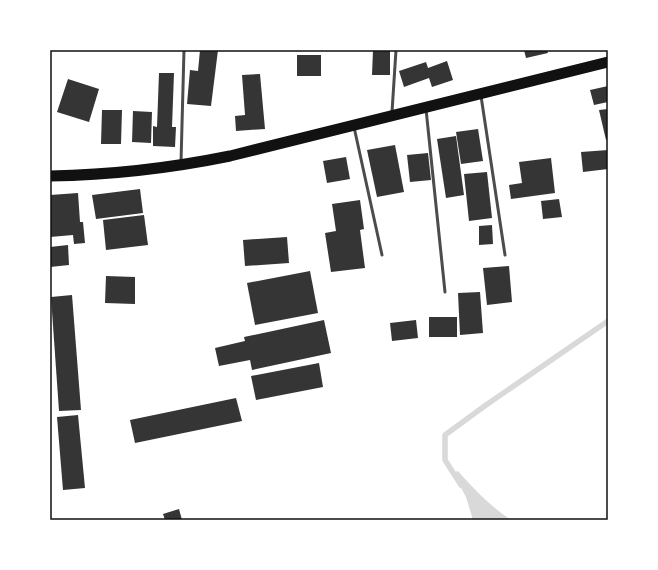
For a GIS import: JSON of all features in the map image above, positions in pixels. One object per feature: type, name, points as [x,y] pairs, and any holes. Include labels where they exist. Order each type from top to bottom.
[{"type":"highway","points":[[50,176],[80,176],[181,166],[354,126],[608,62]]},
{"type":"lane","points":[[181,166],[184,50]]},
{"type":"lane","points":[[392,116],[396,50]]},
{"type":"lane","points":[[481,94],[505,255]]},
{"type":"lane","points":[[426,108],[445,292]]},
{"type":"lane","points":[[354,126],[382,255]]},
{"type":"shaded area","points":[[458,471],[470,485],[496,509],[511,520],[473,520],[466,497],[453,473]]},
{"type":"building","points":[[200,50],[218,50],[211,106],[187,104],[190,70],[198,71]]},
{"type":"building","points":[[373,50],[390,50],[390,75],[372,75]]},
{"type":"building","points":[[524,50],[547,50],[548,53],[526,58]]},
{"type":"building","points":[[297,55],[321,55],[321,76],[297,76]]},
{"type":"building","points":[[447,61],[453,80],[432,87],[429,78],[404,87],[399,71],[426,62],[428,68]]},
{"type":"building","points":[[159,73],[174,73],[172,127],[176,127],[175,147],[153,146],[153,126],[157,127]]},
{"type":"building","points":[[260,74],[265,129],[236,131],[235,116],[245,115],[242,75]]},
{"type":"building","points":[[68,79],[99,89],[89,122],[57,112]]},
{"type":"building","points":[[608,86],[608,102],[594,105],[590,90]]},
{"type":"building","points":[[608,109],[608,139],[606,140],[599,110]]},
{"type":"building","points":[[102,110],[122,110],[121,144],[101,144]]},
{"type":"building","points":[[133,111],[152,112],[151,143],[132,142]]},
{"type":"building","points":[[478,129],[483,161],[461,164],[456,132]]},
{"type":"building","points":[[456,136],[464,195],[446,198],[437,139]]},
{"type":"building","points":[[395,145],[404,192],[377,197],[367,150]]},
{"type":"building","points":[[608,150],[608,169],[583,172],[581,152]]},
{"type":"building","points":[[428,153],[431,180],[410,182],[407,155]]},
{"type":"building","points":[[346,157],[350,179],[327,183],[323,161]]},
{"type":"building","points":[[551,158],[555,193],[511,199],[509,185],[522,183],[519,162]]},
{"type":"building","points":[[487,172],[492,218],[469,221],[464,174]]},
{"type":"building","points":[[140,189],[143,213],[96,219],[92,195]]},
{"type":"building","points":[[78,193],[80,222],[83,222],[85,243],[74,244],[73,235],[50,237],[50,195]]},
{"type":"building","points":[[559,199],[562,217],[543,219],[541,201]]},
{"type":"building","points":[[360,200],[364,229],[360,230],[365,268],[331,272],[325,233],[336,231],[332,204]]},
{"type":"building","points":[[144,215],[148,245],[106,250],[103,220]]},
{"type":"building","points":[[492,225],[493,244],[479,245],[479,226]]},
{"type":"building","points":[[287,237],[289,263],[245,266],[243,240]]},
{"type":"building","points":[[68,245],[69,265],[50,267],[50,247]]},
{"type":"building","points":[[509,266],[512,302],[487,305],[483,268]]},
{"type":"building","points":[[310,271],[318,313],[255,325],[247,283]]},
{"type":"building","points":[[106,276],[135,277],[135,304],[105,303]]},
{"type":"building","points":[[480,292],[483,333],[460,335],[458,293]]},
{"type":"building","points":[[72,295],[81,410],[59,411],[51,297]]},
{"type":"building","points":[[429,317],[457,317],[457,337],[429,337]]},
{"type":"building","points":[[324,320],[331,353],[252,370],[250,360],[219,366],[215,348],[245,341],[244,337]]},
{"type":"building","points":[[416,320],[418,338],[392,341],[390,323]]},
{"type":"building","points":[[319,363],[323,387],[256,400],[251,376]]},
{"type":"building","points":[[236,398],[242,421],[135,443],[130,420]]},
{"type":"building","points":[[78,415],[85,488],[63,490],[57,417]]},
{"type":"building","points":[[179,509],[182,520],[165,520],[163,514]]},
{"type":"waterway","points":[[461,485],[445,460],[445,435],[608,321]]}]
